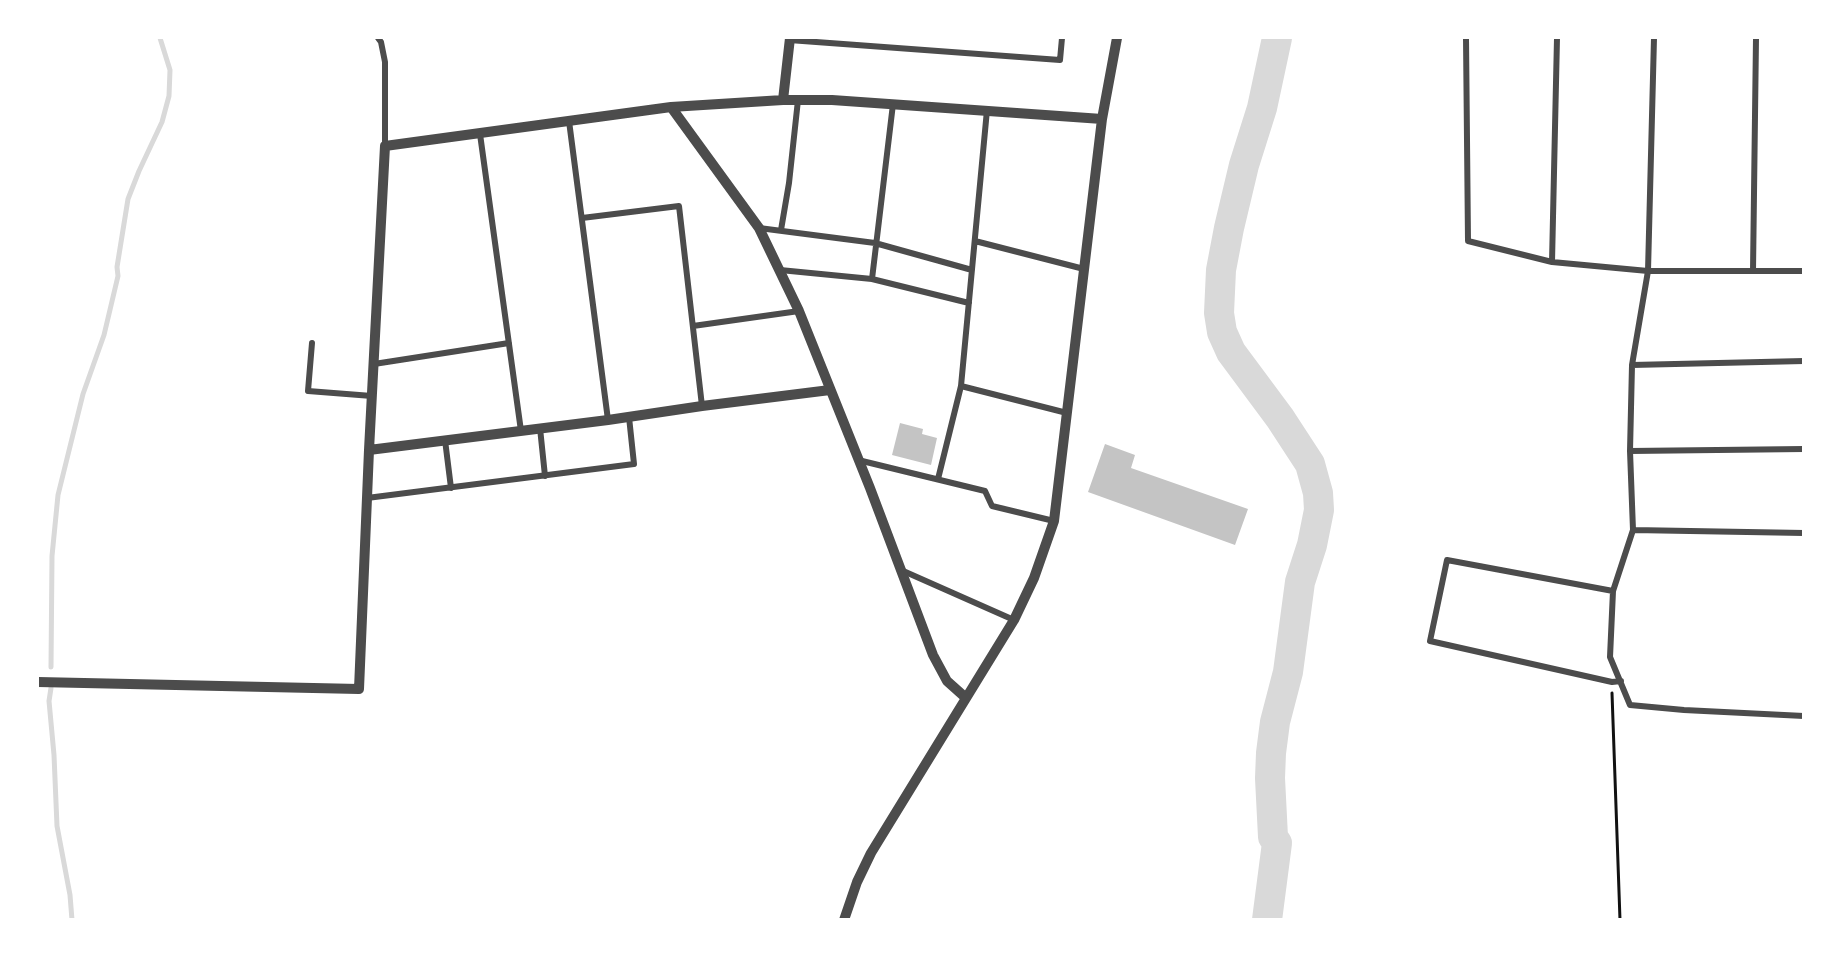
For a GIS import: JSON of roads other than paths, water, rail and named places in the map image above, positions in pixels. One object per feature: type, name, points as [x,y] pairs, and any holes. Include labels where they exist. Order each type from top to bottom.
[{"type":"street","points":[[38,682],[359,689],[385,146],[385,62],[378,38]]},
{"type":"street","points":[[783,100],[789,39],[1060,60],[1062,38]]},
{"type":"street","points":[[844,920],[857,882],[871,853],[1014,620],[1034,578],[1054,521],[1102,119],[1117,38]]},
{"type":"street","points":[[1466,38],[1468,241],[1552,262],[1648,270],[1803,271]]},
{"type":"street","points":[[1552,262],[1557,38]]},
{"type":"street","points":[[1653,38],[1648,270],[1632,365],[1630,451],[1633,530],[1613,591],[1610,657],[1622,681],[1630,705],[1803,716]]},
{"type":"street","points":[[1753,271],[1756,38]]},
{"type":"street","points":[[385,146],[671,107],[783,100],[892,104],[1102,119]]},
{"type":"street","points":[[781,230],[789,183],[798,100]]},
{"type":"street","points":[[872,279],[892,104]]},
{"type":"street","points":[[671,107],[759,228],[780,270],[799,311],[933,655],[947,681],[966,698]]},
{"type":"street","points":[[938,479],[961,386],[987,110]]},
{"type":"street","points":[[569,121],[608,420]]},
{"type":"street","points":[[480,134],[521,431]]},
{"type":"street","points":[[582,218],[679,206],[702,406]]},
{"type":"street","points":[[759,228],[875,243],[972,270]]},
{"type":"street","points":[[975,241],[1084,269]]},
{"type":"street","points":[[780,270],[872,279],[969,303]]},
{"type":"street","points":[[693,326],[799,311]]},
{"type":"street","points":[[374,364],[509,343]]},
{"type":"street","points":[[312,344],[308,391],[372,396]]},
{"type":"street","points":[[1632,365],[1803,361]]},
{"type":"street","points":[[961,386],[1067,413]]},
{"type":"street","points":[[369,450],[830,390]]},
{"type":"street","points":[[367,498],[634,464],[629,417]]},
{"type":"street","points":[[540,429],[545,476]]},
{"type":"street","points":[[445,440],[451,488]]},
{"type":"street","points":[[1630,451],[1803,449]]},
{"type":"street","points":[[858,460],[985,491],[992,506],[1054,521]]},
{"type":"street","points":[[1633,530],[1803,533]]},
{"type":"street","points":[[1613,591],[1448,561],[1430,641],[1612,682],[1622,681]]},
{"type":"street","points":[[901,569],[1014,620]]},
{"type":"waterway","points":[[51,667],[52,556],[58,495],[83,394],[104,335],[118,276],[117,267],[128,199],[162,122],[169,96],[170,70],[160,38]]},
{"type":"waterway","points":[[1267,920],[1277,843],[1273,837],[1271,753],[1275,722],[1288,672],[1300,582],[1312,545],[1319,510],[1318,493],[1310,464],[1280,418],[1231,352],[1222,332],[1219,313],[1221,270],[1229,228],[1244,165],[1262,108],[1277,38]]},
{"type":"waterway","points":[[51,688],[49,701],[57,826],[70,895],[72,920]]}]
